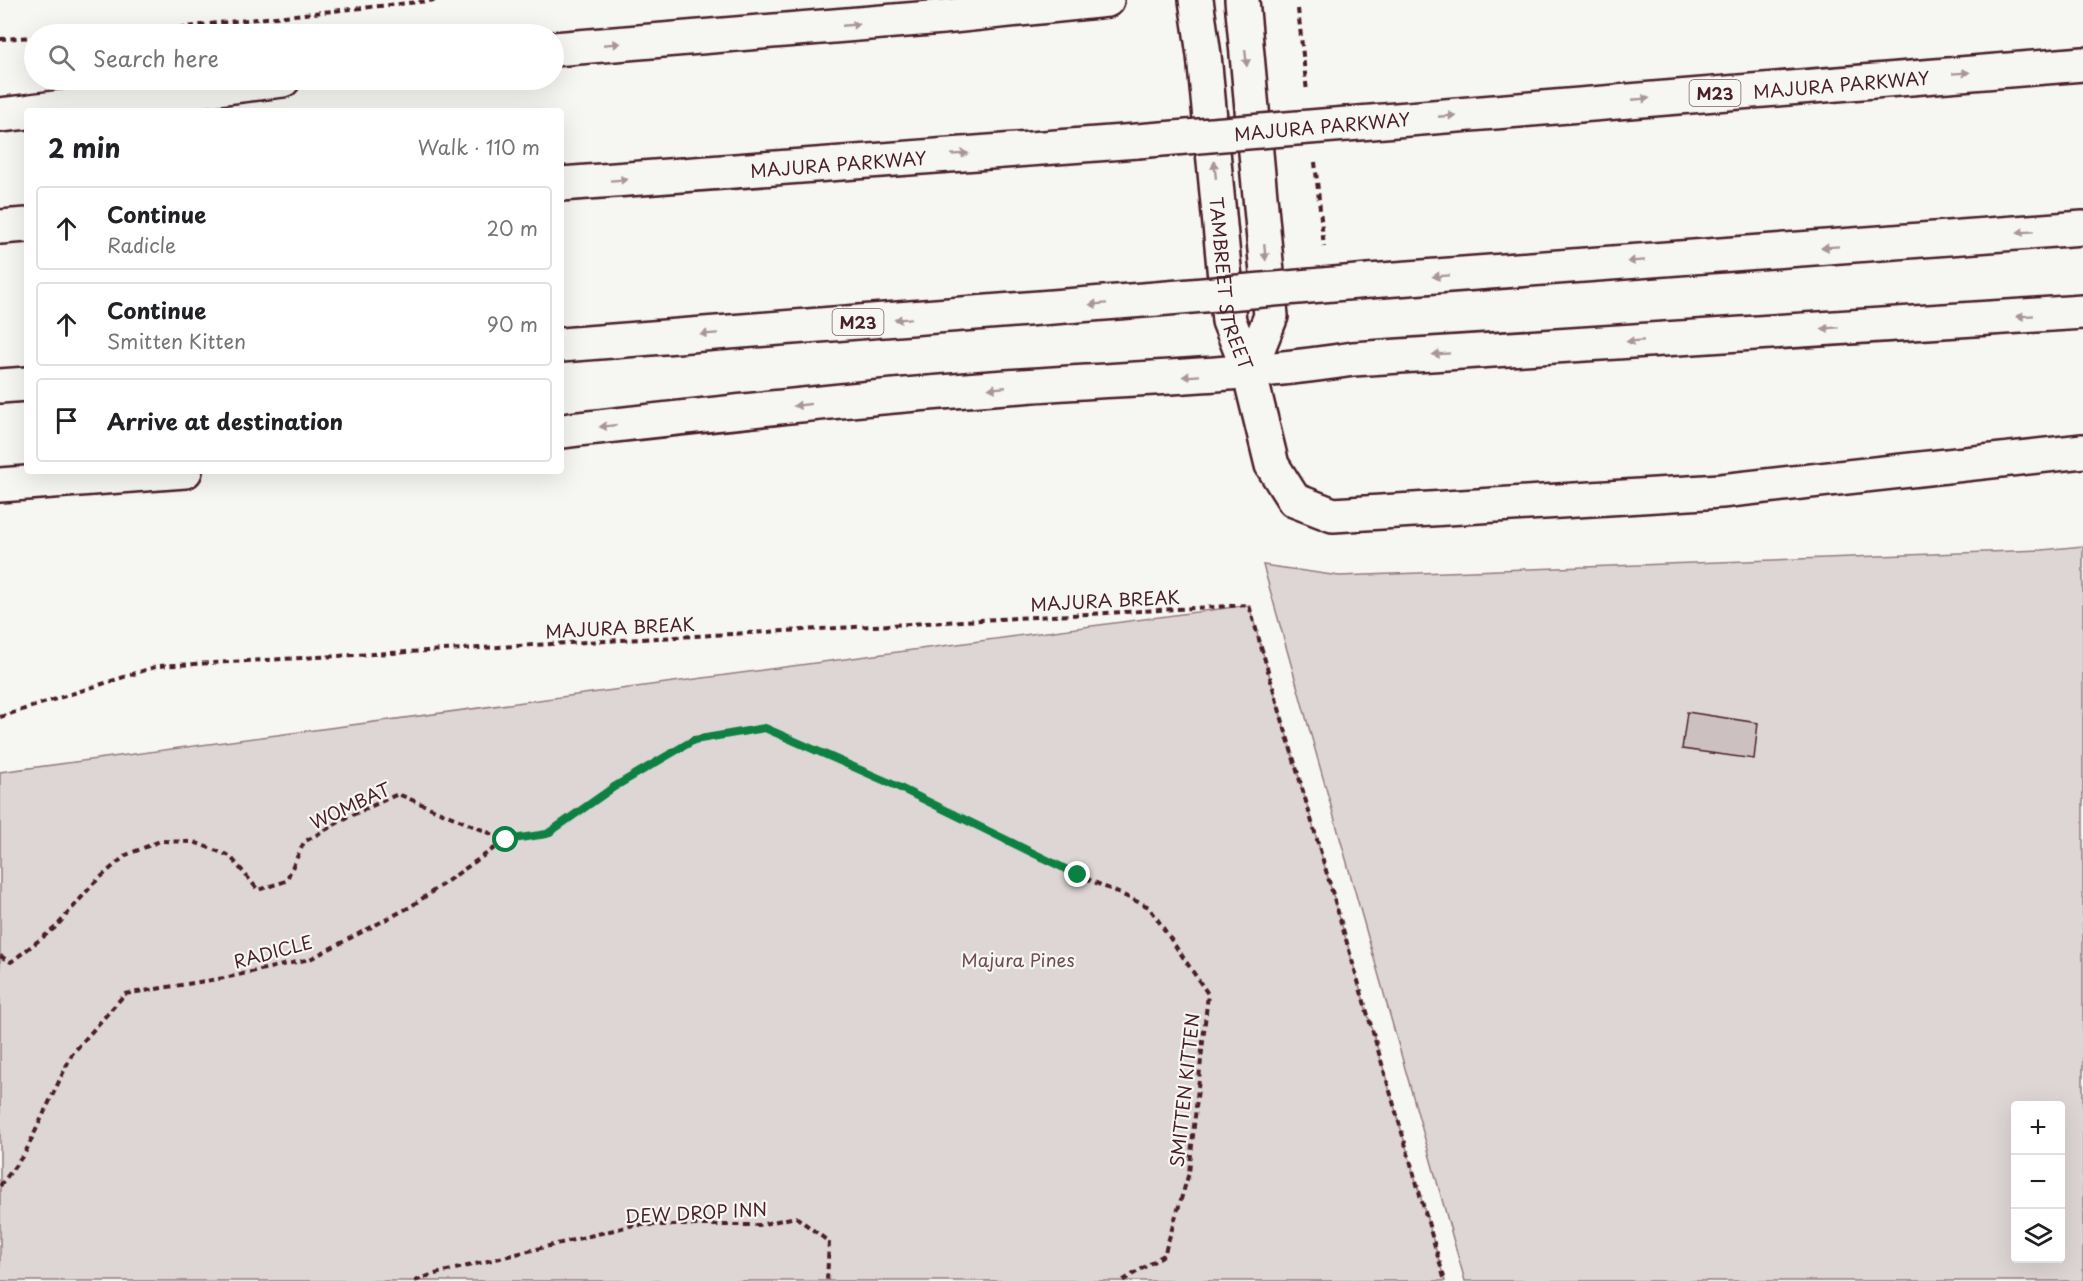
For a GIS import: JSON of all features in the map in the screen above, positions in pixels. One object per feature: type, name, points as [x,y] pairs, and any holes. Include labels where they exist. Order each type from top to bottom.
[{"type":"main road","points":[[564,48],[944,17],[1107,0]]},
{"type":"main road","name":"TAMBREET STREET","points":[[1196,0],[1204,56],[1229,321],[1250,371]]},
{"type":"main road","name":"TAMBREET STREET","points":[[1242,0],[1271,316],[1250,371]]},
{"type":"main road","name":"MAJURA PARKWAY","points":[[564,184],[1137,141],[2083,63]]},
{"type":"main road","points":[[54,108],[202,90]]},
{"type":"main road","points":[[0,115],[24,112]]},
{"type":"main road","points":[[0,227],[24,225]]},
{"type":"main road","name":"M23","points":[[564,345],[1368,281],[2083,228]]},
{"type":"main road","points":[[564,431],[814,404],[1022,386],[1250,371],[1353,359],[2083,312]]},
{"type":"main road","points":[[1250,371],[1272,465],[1294,500],[1333,515],[1721,491],[2083,451]]},
{"type":"main road","points":[[0,386],[24,384]]},
{"type":"main road","points":[[0,485],[145,474]]},
{"type":"path","points":[[209,24],[437,0]]},
{"type":"path","points":[[1298,9],[1308,103]]},
{"type":"path","points":[[0,39],[24,38]]},
{"type":"path","points":[[1314,162],[1325,255]]},
{"type":"path","name":"MAJURA BREAK","points":[[0,717],[158,666],[1249,605],[1445,1281]]},
{"type":"path","name":"SMITTEN KITTEN","points":[[614,787],[694,740],[765,728],[890,783],[1149,907],[1208,994],[1189,1173],[1164,1255],[1122,1281]]},
{"type":"path","name":"RADICLE","points":[[0,1186],[25,1153],[72,1054],[126,994],[224,978],[310,959],[410,907],[506,840],[547,834],[614,787]]},
{"type":"path","name":"WOMBAT","points":[[0,956],[11,962],[56,927],[94,884],[126,855],[160,841],[194,842],[230,856],[258,890],[285,881],[304,842],[348,817],[398,794],[506,840]]},
{"type":"path","name":"DEW DROP INN","points":[[415,1281],[431,1275],[634,1225],[759,1225],[796,1217],[828,1242],[827,1281]]},
{"type":"green space","points":[[2083,546],[2083,1281],[1465,1281],[1263,565],[1339,576],[2042,550]]},
{"type":"green space","name":"Majura Pines","points":[[1249,605],[1445,1281],[0,1281],[0,772]]},
{"type":"building","points":[[1687,712],[1758,723],[1754,759],[1682,749]]},
{"type":"route","points":[[506,840],[547,834],[614,787],[694,740],[765,728],[890,783],[1078,875]]}]
